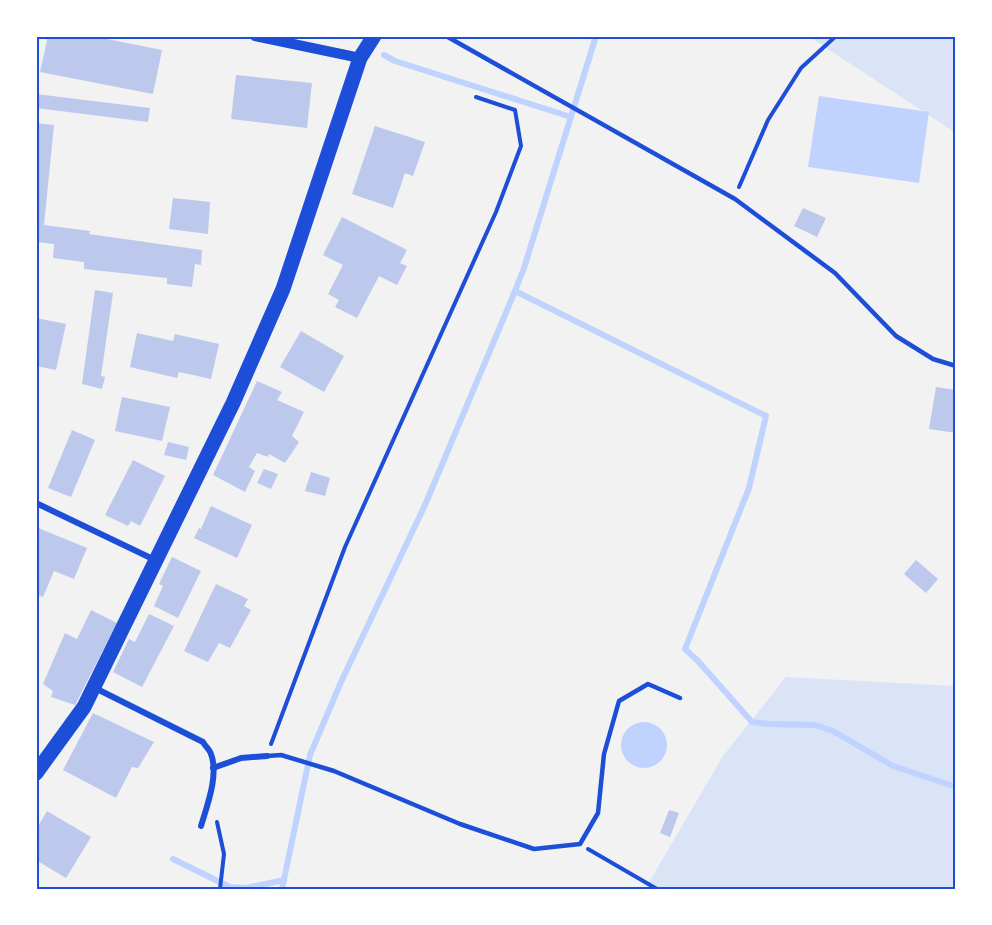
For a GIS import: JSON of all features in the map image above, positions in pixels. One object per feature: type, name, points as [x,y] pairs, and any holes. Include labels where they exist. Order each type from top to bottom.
[{"type":"main road","points":[[36,773],[80,714],[94,688],[233,403],[272,317],[360,58],[374,36]]},
{"type":"street","points":[[255,36],[360,58]]},
{"type":"street","points":[[36,503],[156,560]]},
{"type":"street","points":[[94,688],[203,742],[211,754],[213,768],[210,797],[201,826]]},
{"type":"street","points":[[213,768],[241,758],[267,756]]},
{"type":"lane","points":[[447,36],[735,199],[835,273],[896,336],[933,359],[956,366]]},
{"type":"lane","points":[[267,756],[281,755],[325,769],[460,824],[534,849],[580,844],[598,813],[604,754],[620,701],[648,684],[680,698]]},
{"type":"path","points":[[735,199],[768,120],[801,68],[836,36]]},
{"type":"path","points":[[267,756],[345,547],[496,212],[521,146],[515,110],[476,97]]},
{"type":"path","points":[[204,817],[217,822],[224,854],[220,887]]},
{"type":"path","points":[[580,844],[657,889]]},
{"type":"shaded area","points":[[815,36],[956,36],[956,133],[814,40]]},
{"type":"shaded area","points":[[786,677],[956,686],[956,889],[645,889],[723,756]]},
{"type":"water","points":[[819,96],[929,112],[919,183],[808,167]]},
{"type":"water","points":[[644,722],[660,729],[667,745],[660,761],[644,768],[628,761],[621,745],[628,729]]},
{"type":"building","points":[[48,36],[92,36],[162,50],[153,94],[40,72]]},
{"type":"building","points":[[236,75],[312,83],[307,128],[231,119]]},
{"type":"building","points":[[36,94],[150,108],[148,122],[36,108]]},
{"type":"building","points":[[36,123],[54,125],[44,225],[90,231],[89,234],[202,250],[201,265],[195,264],[192,287],[167,284],[167,278],[84,269],[84,262],[53,258],[54,244],[36,242]]},
{"type":"building","points":[[375,126],[425,142],[413,176],[405,173],[393,208],[352,194]]},
{"type":"building","points":[[173,198],[210,202],[208,234],[169,229]]},
{"type":"building","points":[[803,208],[826,218],[817,237],[794,226]]},
{"type":"building","points":[[342,217],[407,250],[400,263],[407,266],[397,285],[379,276],[357,318],[335,307],[339,300],[328,294],[343,265],[323,255]]},
{"type":"building","points":[[95,290],[113,293],[101,376],[105,377],[102,389],[82,384]]},
{"type":"building","points":[[36,318],[66,324],[56,370],[36,366]]},
{"type":"building","points":[[301,331],[344,356],[324,392],[280,367]]},
{"type":"building","points":[[137,333],[173,341],[175,334],[219,344],[211,379],[179,372],[177,378],[130,367]]},
{"type":"building","points":[[257,381],[282,392],[277,400],[304,412],[292,436],[299,442],[285,463],[269,454],[268,457],[257,453],[249,467],[255,471],[245,492],[213,475]]},
{"type":"building","points":[[936,387],[956,390],[956,433],[929,429]]},
{"type":"building","points":[[122,397],[170,407],[162,441],[115,431]]},
{"type":"building","points":[[72,430],[95,440],[71,497],[48,488]]},
{"type":"building","points":[[168,442],[189,447],[186,460],[164,455]]},
{"type":"building","points":[[133,460],[165,476],[140,526],[131,521],[128,526],[105,515]]},
{"type":"building","points":[[264,469],[278,474],[271,489],[257,483]]},
{"type":"building","points":[[311,472],[330,478],[325,496],[305,491]]},
{"type":"building","points":[[211,506],[252,525],[237,558],[194,538],[199,528],[201,529]]},
{"type":"building","points":[[36,527],[87,548],[74,579],[54,571],[43,597],[36,594]]},
{"type":"building","points":[[172,557],[201,571],[178,618],[154,606],[163,586],[159,584]]},
{"type":"building","points":[[916,560],[938,579],[926,593],[904,574]]},
{"type":"building","points":[[216,584],[248,599],[244,606],[251,610],[230,648],[219,643],[208,662],[184,651]]},
{"type":"building","points":[[91,610],[117,623],[75,705],[51,697],[53,691],[43,684],[65,633],[77,639]]},
{"type":"building","points":[[149,614],[174,626],[142,687],[113,672],[129,639],[135,642]]},
{"type":"building","points":[[93,713],[154,742],[138,768],[132,767],[116,798],[63,770]]},
{"type":"building","points":[[669,810],[679,813],[670,837],[660,833]]},
{"type":"building","points":[[47,811],[91,837],[66,878],[36,860],[36,830]]},
{"type":"waterway","points":[[282,889],[310,755],[341,682],[425,505],[515,291],[596,36]]},
{"type":"waterway","points":[[384,55],[395,61],[571,117]]},
{"type":"waterway","points":[[515,291],[766,416],[749,488],[685,649],[752,722],[815,725],[833,731],[893,766],[956,787]]},
{"type":"waterway","points":[[173,859],[230,887],[246,888],[284,880]]}]
